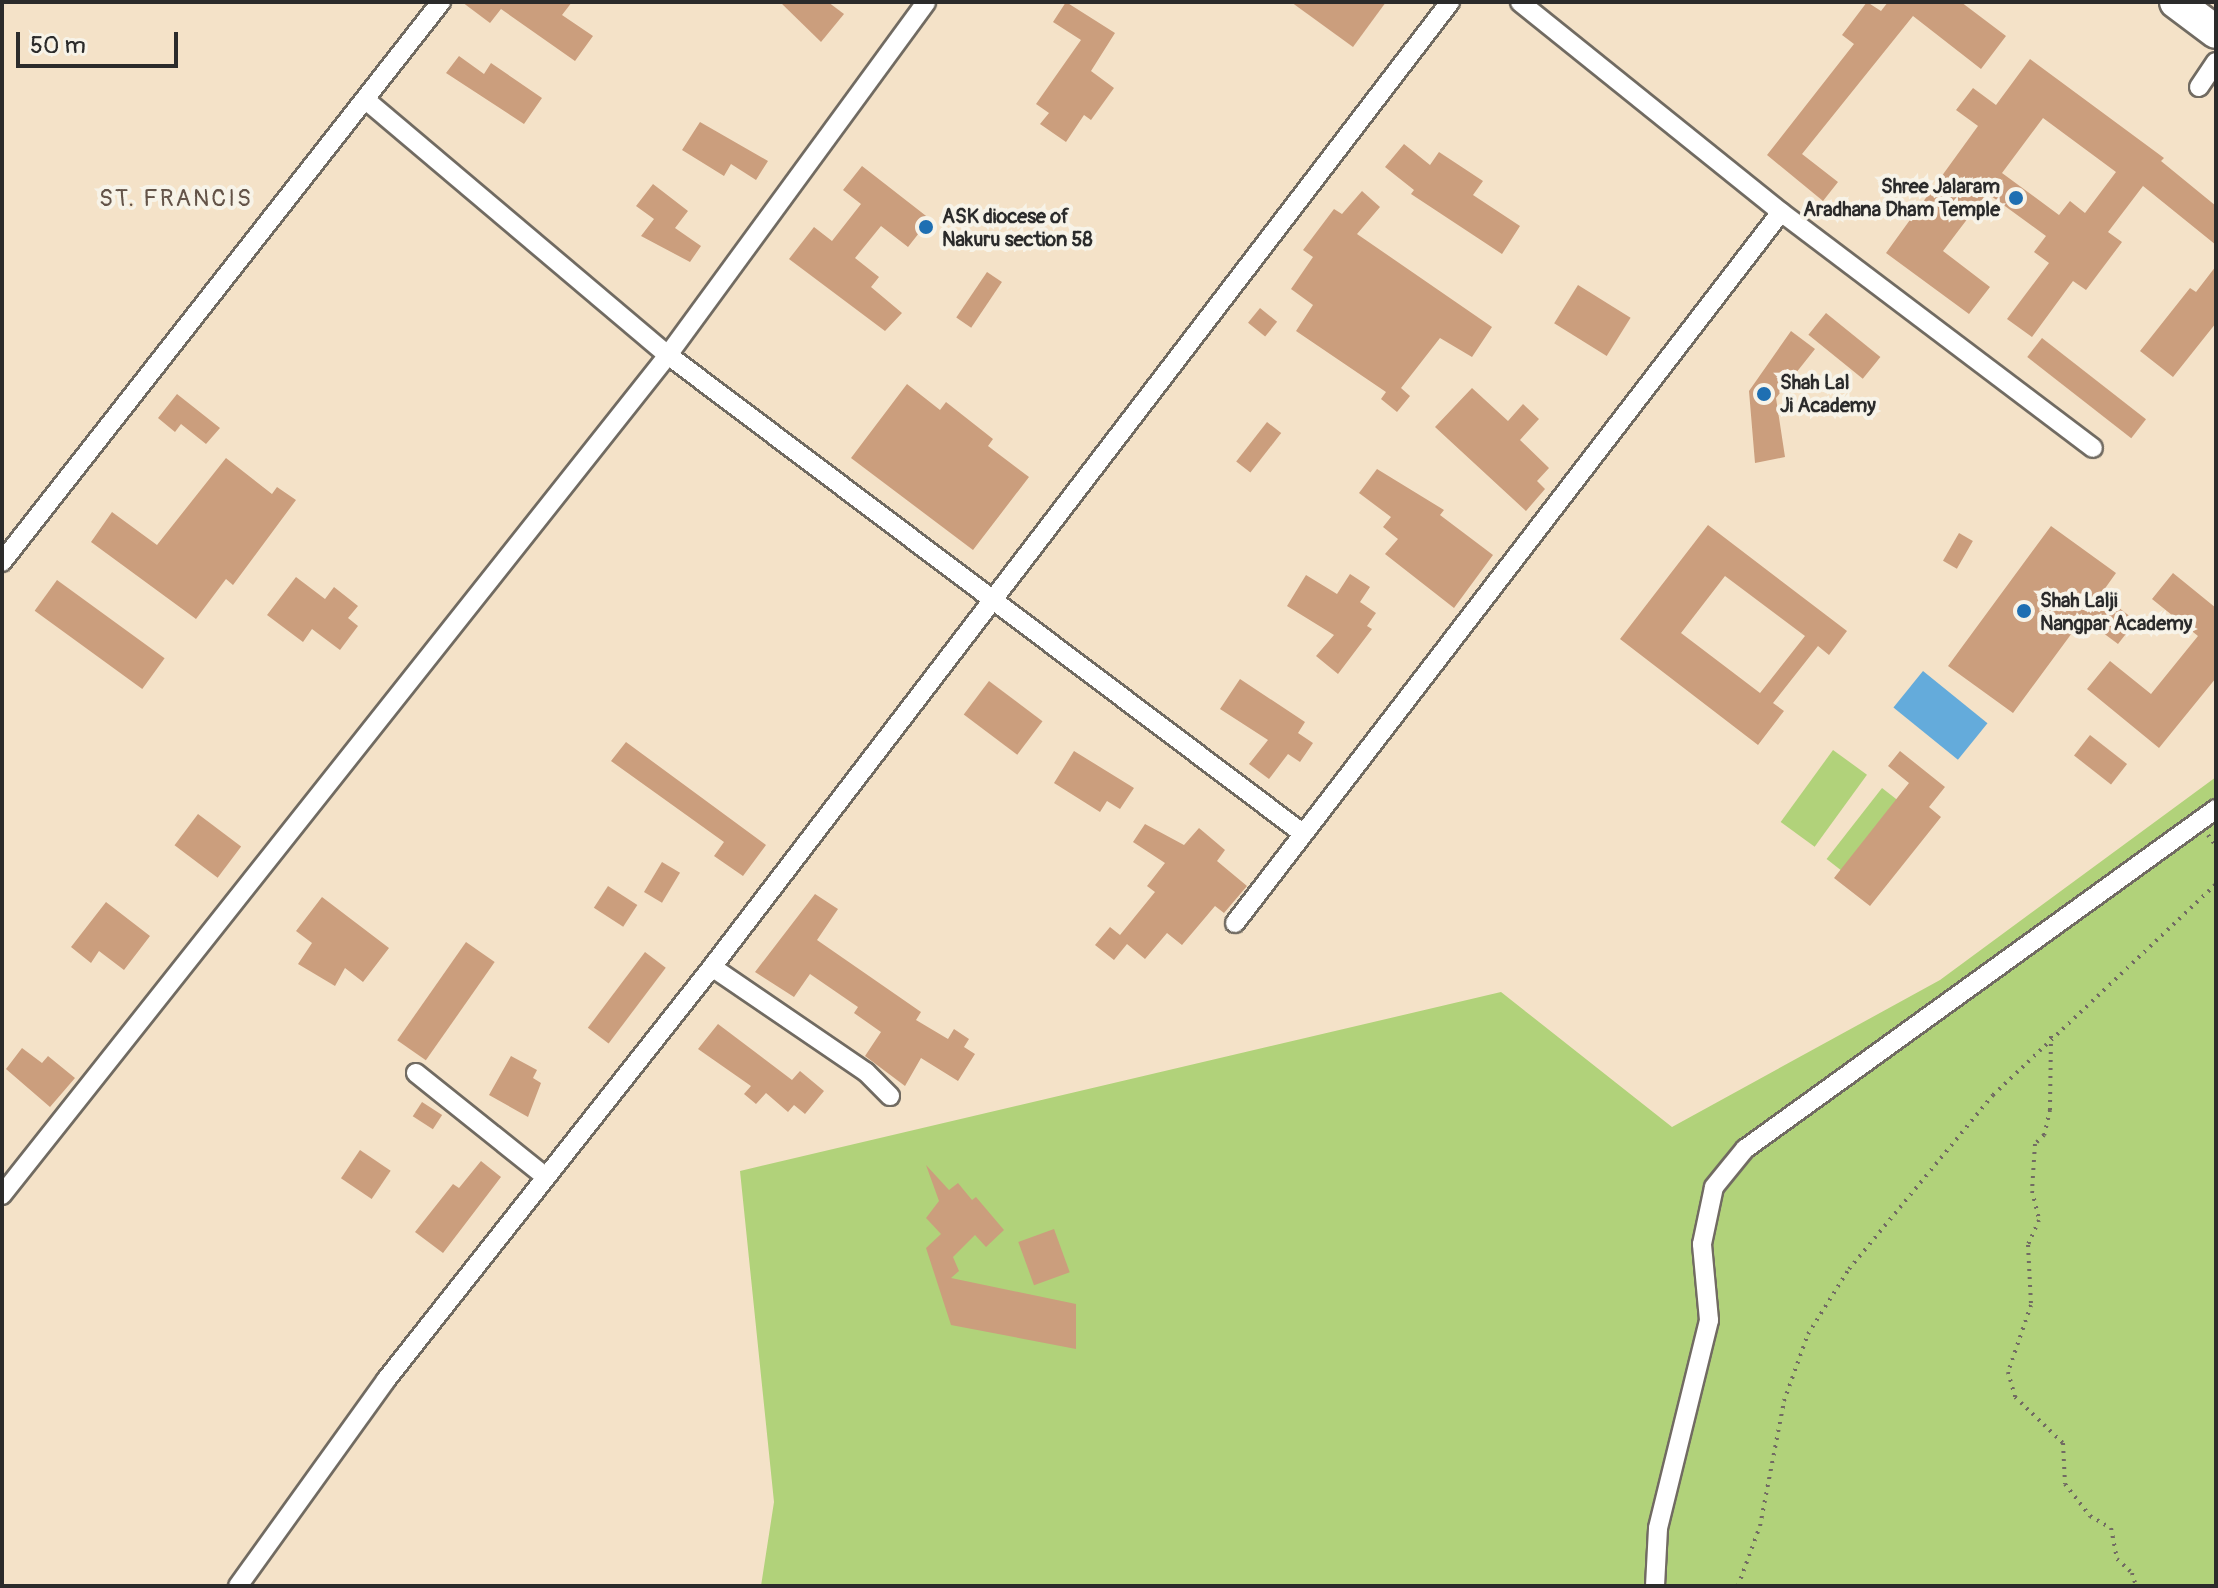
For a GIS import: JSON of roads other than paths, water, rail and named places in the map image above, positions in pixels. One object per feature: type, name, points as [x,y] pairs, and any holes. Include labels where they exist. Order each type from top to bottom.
[{"type":"highway","points":[[2176,2],[2216,32]]},
{"type":"street","points":[[2,562],[367,101],[441,2]]},
{"type":"street","points":[[2,1195],[668,355],[926,2]]},
{"type":"street","points":[[238,1586],[386,1380],[712,967],[1450,2]]},
{"type":"street","points":[[1520,2],[1781,212],[2093,448]]},
{"type":"street","points":[[2199,87],[2216,62]]},
{"type":"street","points":[[367,101],[668,355],[995,598],[1301,832]]},
{"type":"street","points":[[1235,923],[1301,832],[1781,212]]},
{"type":"street","points":[[1655,1586],[1658,1528],[1709,1320],[1702,1244],[1714,1187],[1745,1149],[2216,809]]},
{"type":"street","points":[[712,967],[866,1072],[890,1096]]},
{"type":"street","points":[[416,1073],[546,1177]]},
{"type":"water","points":[[1923,671],[1988,723],[1958,760],[1893,708]]},
{"type":"place","name":"Shree Jalaram Aradhana Dham Temple","points":[[2016,198]]},
{"type":"place","name":"ASK diocese of Nakuru section 58","points":[[926,227]]},
{"type":"place","name":"Shah Lal Ji Academy","points":[[1764,394]]},
{"type":"place","name":"Shah Lalji Nangpar Academy","points":[[2024,611]]},
{"type":"district","name":"ST. FRANCIS","points":[[176,199]]}]
